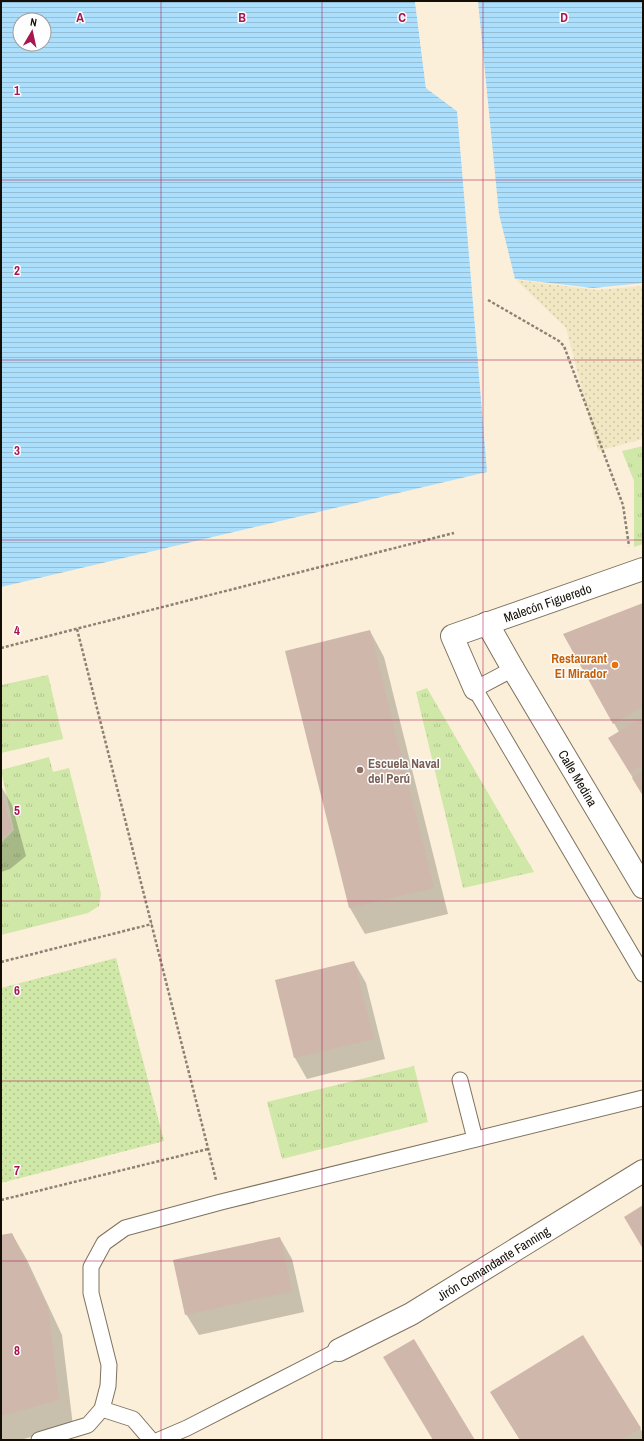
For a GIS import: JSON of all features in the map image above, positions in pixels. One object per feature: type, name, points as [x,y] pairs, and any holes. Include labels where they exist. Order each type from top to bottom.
[{"type":"street","name":"Malecón Figueredo","points":[[475,689],[452,636],[638,570]]},
{"type":"street","name":"Calle Medina","points":[[486,623],[643,887]]},
{"type":"street","name":"Jirón Comandante Fanning","points":[[339,1350],[411,1314],[643,1171]]},
{"type":"lane","points":[[513,669],[475,689],[643,974]]},
{"type":"lane","points":[[460,1080],[475,1139]]},
{"type":"lane","points":[[39,1440],[88,1425],[102,1409],[108,1386],[109,1365],[91,1292],[91,1267],[104,1243],[125,1228],[222,1202],[643,1098]]},
{"type":"lane","points":[[159,1440],[187,1428],[339,1350]]},
{"type":"lane","points":[[102,1409],[132,1419],[151,1440]]},
{"type":"path","points":[[488,300],[559,341],[564,346],[623,505],[638,570]]},
{"type":"path","points":[[1,648],[454,533]]},
{"type":"path","points":[[78,629],[222,1202]]},
{"type":"path","points":[[1,962],[152,924]]},
{"type":"path","points":[[1,1200],[208,1149]]},
{"type":"green space","points":[[643,446],[643,544],[634,547],[634,481],[622,451]]},
{"type":"green space","points":[[48,675],[63,739],[1,753],[1,685]]},
{"type":"green space","points":[[427,688],[534,872],[463,888],[416,692]]},
{"type":"green space","points":[[49,757],[53,772],[69,768],[101,894],[99,906],[88,913],[1,935],[1,843],[14,830],[1,770]]},
{"type":"green space","points":[[116,958],[164,1141],[1,1183],[1,988]]},
{"type":"green space","points":[[414,1066],[428,1122],[282,1159],[267,1102]]},
{"type":"sand","points":[[516,280],[597,290],[643,286],[643,439],[598,451],[566,328]]},
{"type":"water","points":[[1,1],[415,1],[426,88],[457,111],[487,472],[1,587]]},
{"type":"water","points":[[478,1],[643,1],[643,283],[593,288],[515,279],[499,214]]},
{"type":"pier","points":[[415,1],[417,1],[428,87],[457,111],[426,88]]},
{"type":"building","points":[[643,603],[643,706],[613,724],[563,634]]},
{"type":"building","name":"Escuela Naval del Perú","points":[[370,630],[434,888],[349,908],[285,651]]},
{"type":"building","points":[[643,717],[643,765],[630,773],[608,738]]},
{"type":"building","points":[[643,771],[643,796],[632,778]]},
{"type":"building","points":[[1,792],[12,829],[1,839]]},
{"type":"building","points":[[354,961],[374,1039],[294,1058],[275,980]]},
{"type":"building","points":[[643,1205],[643,1249],[624,1217]]},
{"type":"building","points":[[12,1233],[48,1308],[59,1400],[1,1416],[1,1235]]},
{"type":"building","points":[[280,1237],[292,1291],[185,1315],[173,1260]]},
{"type":"building","points":[[583,1335],[641,1428],[622,1440],[520,1440],[490,1392]]},
{"type":"building","points":[[414,1339],[475,1440],[433,1440],[383,1357]]},
{"type":"place","name":"Restaurant El Mirador","points":[[615,665]]},
{"type":"place","name":"Escuela Naval del Perú","points":[[360,770]]}]
